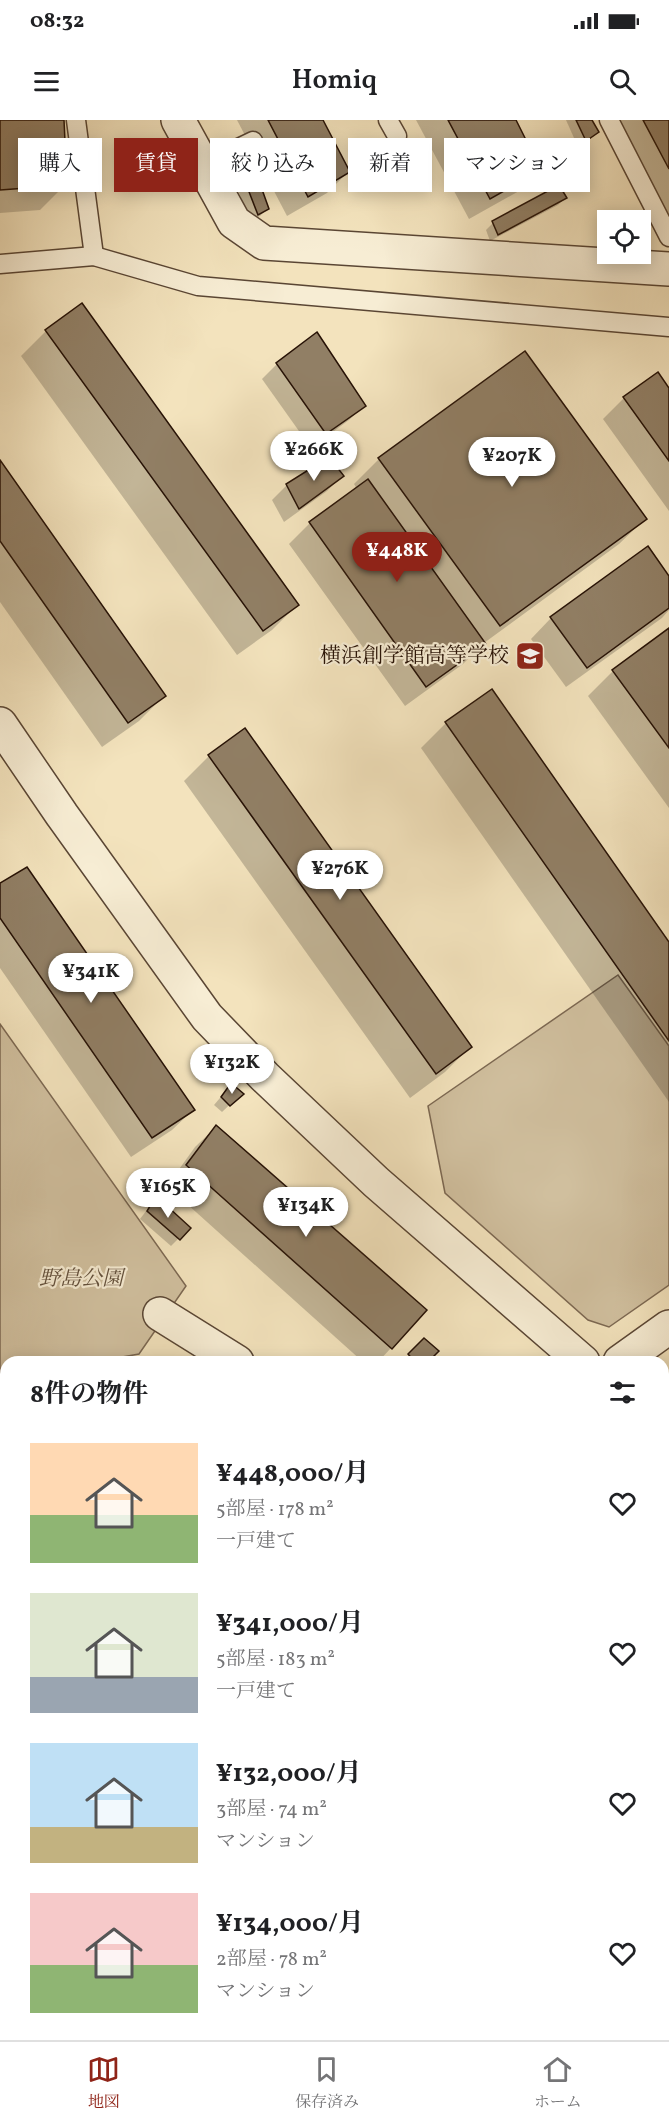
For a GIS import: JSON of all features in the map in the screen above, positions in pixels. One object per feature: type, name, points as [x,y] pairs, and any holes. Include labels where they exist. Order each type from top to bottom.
[{"type":"street","points":[[178,120],[234,222],[264,243],[669,269]]},
{"type":"street","points":[[0,724],[207,1017],[265,1077],[376,1182],[576,1356]]},
{"type":"street","points":[[160,1314],[227,1356]]},
{"type":"street","points":[[630,1356],[667,1333]]},
{"type":"lane","points":[[76,120],[94,256]]},
{"type":"lane","points":[[388,120],[397,136]]},
{"type":"lane","points":[[609,120],[669,237]]},
{"type":"lane","points":[[203,165],[210,162]]},
{"type":"lane","points":[[0,264],[94,256],[198,286],[669,327]]},
{"type":"green space","points":[[618,975],[669,1046],[669,1285],[609,1327],[588,1320],[445,1193],[428,1106]]},
{"type":"green space","name":"野島公園","points":[[0,1024],[186,1286],[139,1354],[128,1356],[0,1356]]},
{"type":"building","points":[[0,120],[64,120],[65,138],[18,138],[18,189],[0,190]]},
{"type":"building","points":[[268,120],[323,120],[332,138],[277,138]]},
{"type":"building","points":[[448,120],[516,120],[525,138],[458,138]]},
{"type":"building","points":[[576,120],[592,120],[599,132],[590,138],[585,138]]},
{"type":"building","points":[[643,120],[669,120],[669,169]]},
{"type":"building","points":[[336,145],[348,168],[348,173],[336,180]]},
{"type":"building","points":[[249,192],[263,192],[269,209],[258,215]]},
{"type":"building","points":[[305,192],[316,192],[308,197]]},
{"type":"building","points":[[486,192],[502,192],[490,199]]},
{"type":"building","points":[[546,192],[563,192],[567,198],[498,235],[492,221]]},
{"type":"building","points":[[82,303],[299,605],[263,631],[45,330]]},
{"type":"building","points":[[317,332],[366,406],[326,434],[276,363]]},
{"type":"building","points":[[525,351],[647,519],[500,626],[378,458]]},
{"type":"building","points":[[658,372],[669,388],[669,461],[623,397]]},
{"type":"building","points":[[329,457],[344,476],[299,509],[286,484]]},
{"type":"building","points":[[0,460],[166,696],[128,723],[0,541]]},
{"type":"building","points":[[368,479],[486,644],[426,687],[309,522]]},
{"type":"building","points":[[648,546],[669,576],[669,608],[587,668],[550,617]]},
{"type":"building","points":[[669,628],[669,748],[612,670]]},
{"type":"building","points":[[492,689],[669,942],[669,1041],[445,722]]},
{"type":"building","points":[[245,728],[472,1047],[436,1074],[208,755]]},
{"type":"building","points":[[27,867],[195,1110],[152,1138],[0,918],[0,883]]},
{"type":"building","points":[[231,1083],[244,1094],[230,1106],[221,1097]]},
{"type":"building","points":[[216,1125],[427,1310],[392,1349],[186,1165]]},
{"type":"building","points":[[156,1196],[191,1228],[180,1240],[147,1211]]},
{"type":"building","points":[[424,1338],[439,1351],[434,1356],[410,1356],[408,1354]]},
{"type":"place","name":"横浜創学館高等学校","points":[[530,656]]}]
